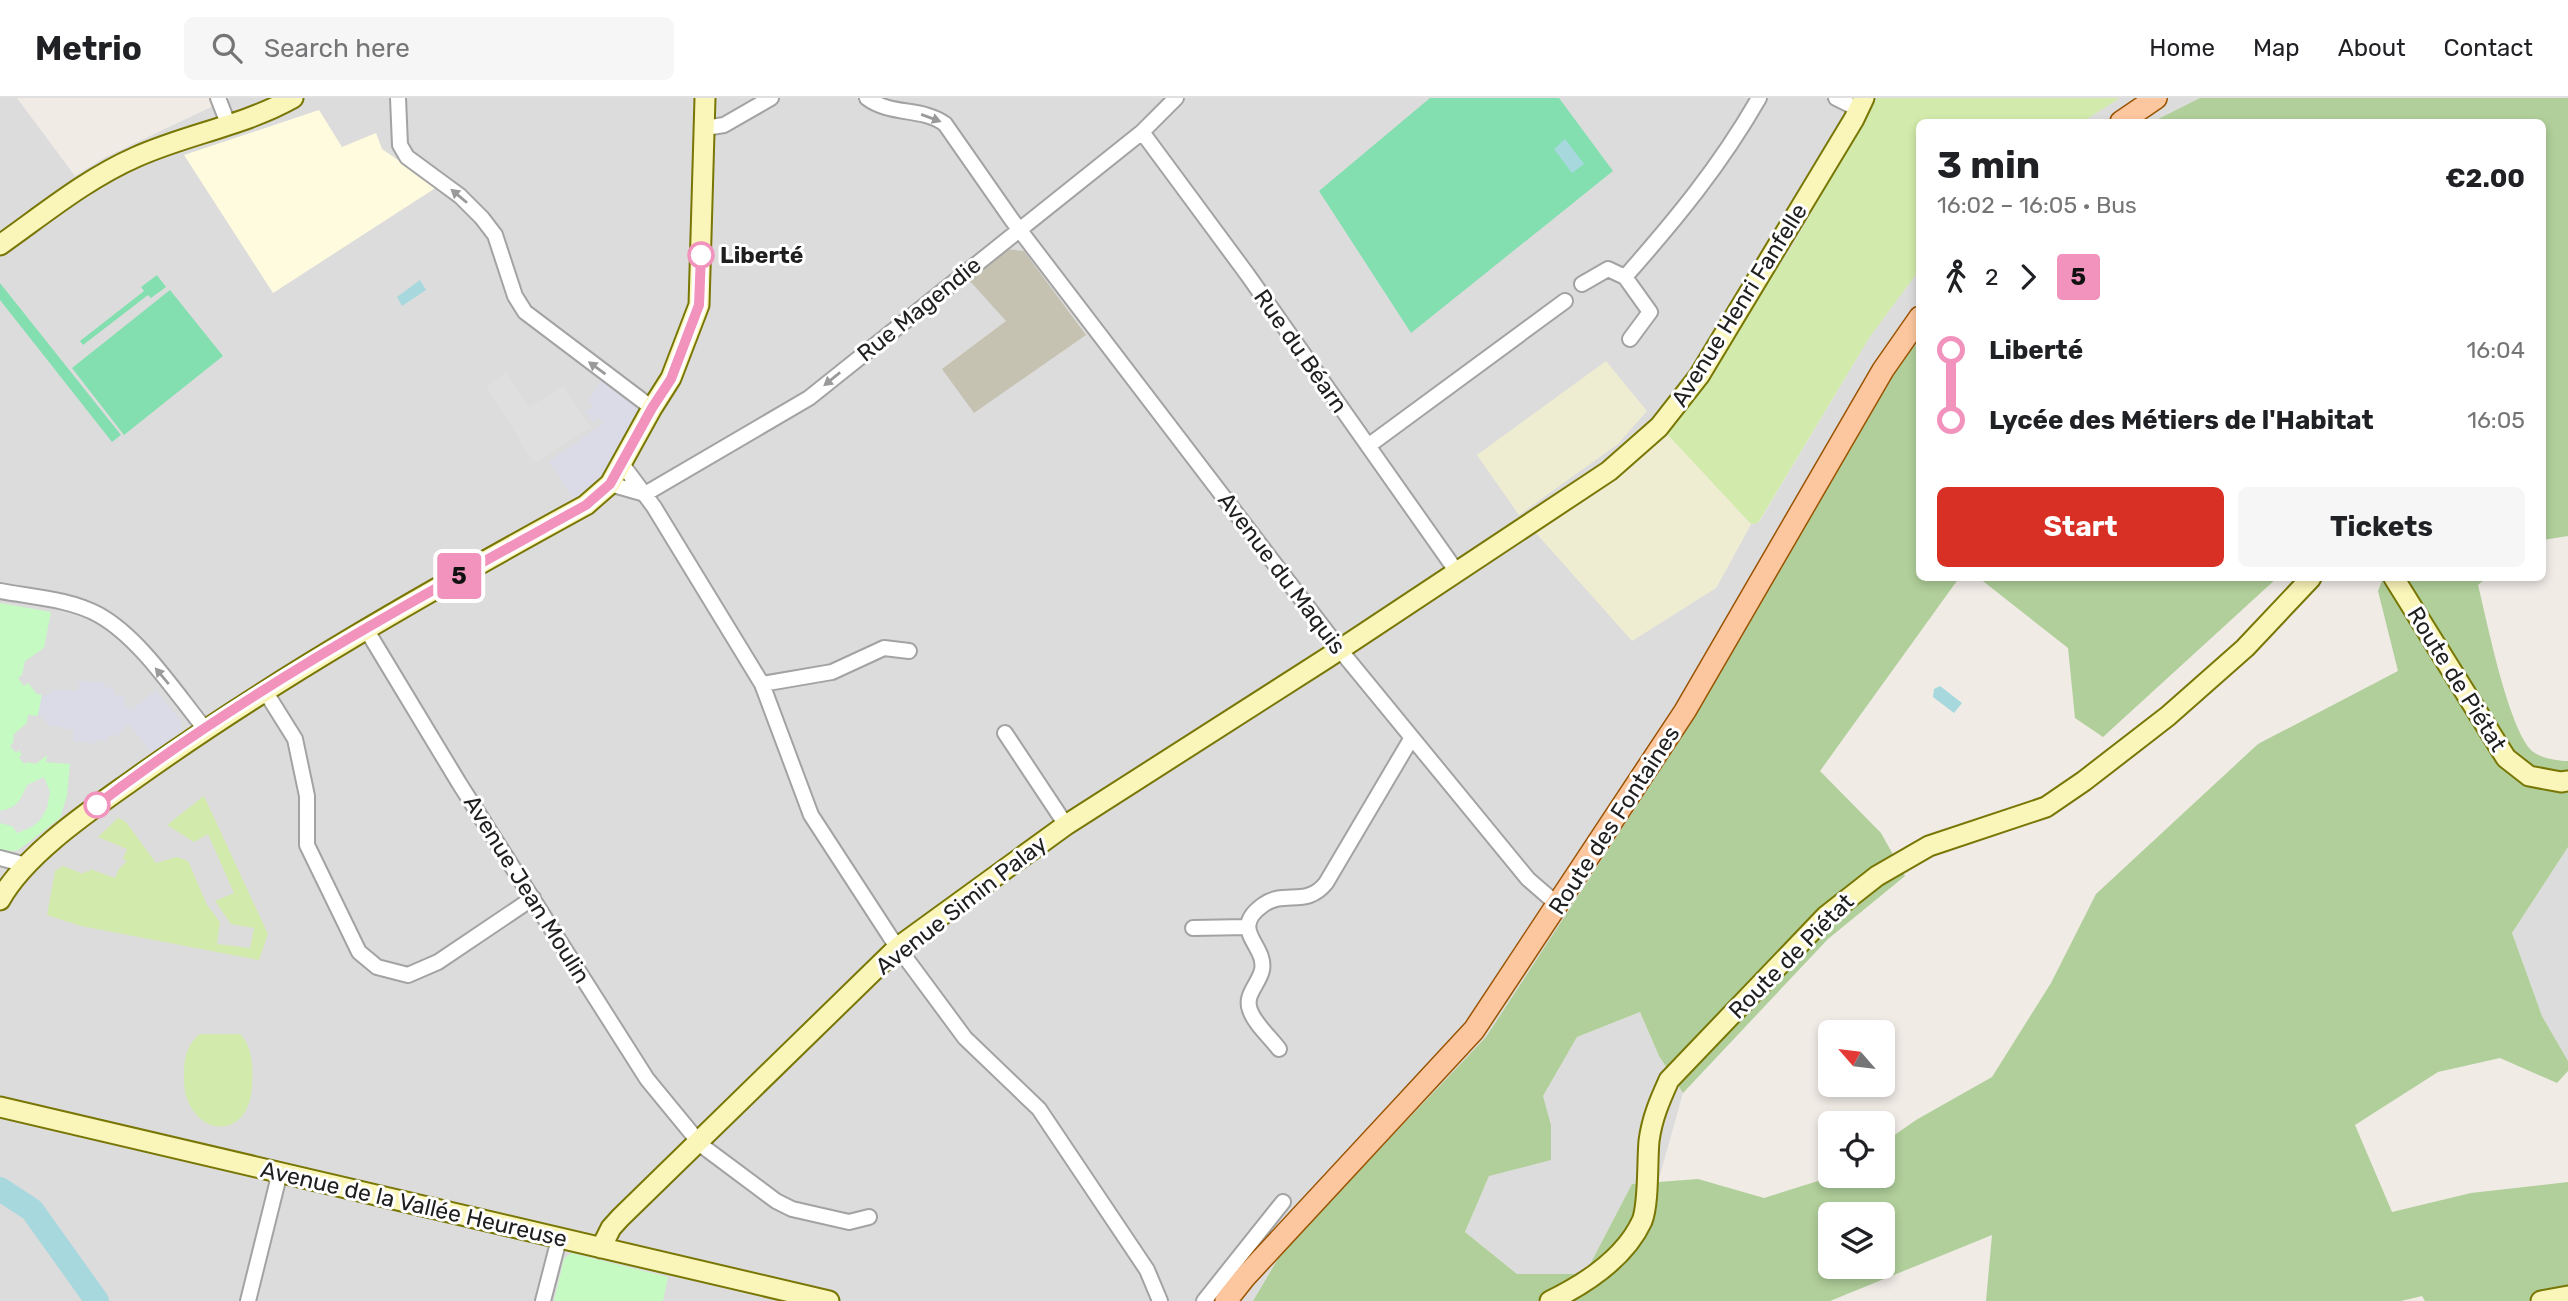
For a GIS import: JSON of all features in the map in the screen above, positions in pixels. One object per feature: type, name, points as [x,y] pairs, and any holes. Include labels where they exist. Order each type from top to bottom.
[{"type":"main road","points":[[2124,119],[2156,98]]},
{"type":"main road","name":"Route des Fontaines","points":[[1226,1301],[1245,1277],[1474,1030],[1685,711],[1883,370],[1916,323]]},
{"type":"main road","name":"Route des Fontaines","points":[[1233,1301],[1245,1277]]},
{"type":"street","points":[[218,98],[229,126]]},
{"type":"street","points":[[0,245],[92,179],[137,156],[229,126],[293,98]]},
{"type":"street","points":[[398,98],[400,145],[407,157],[460,197],[495,235],[515,296],[525,313],[652,408]]},
{"type":"street","points":[[1,896],[26,865],[105,799],[205,729],[366,629],[586,505],[610,484],[671,379],[699,305],[705,98]]},
{"type":"street","points":[[705,128],[724,125],[771,98]]},
{"type":"street","name":"Avenue du Maquis","points":[[867,98],[891,110],[933,115],[945,124],[1019,229],[1340,649],[1528,879],[1558,905]]},
{"type":"street","name":"Rue Magendie","points":[[645,494],[809,398],[1142,132],[1176,98]]},
{"type":"street","points":[[1625,277],[1678,217],[1731,146],[1759,98]]},
{"type":"street","points":[[1836,98],[1861,104]]},
{"type":"street","name":"Avenue Henri Fanfelle","points":[[1340,649],[1609,471],[1659,427],[1699,376],[1861,104]]},
{"type":"street","name":"Rue du Béarn","points":[[1142,132],[1247,274],[1457,572]]},
{"type":"street","points":[[1582,284],[1608,269],[1625,277],[1650,312],[1630,339]]},
{"type":"street","points":[[1368,446],[1565,301]]},
{"type":"street","points":[[622,464],[645,494],[762,684],[811,815],[898,947],[965,1038],[1039,1110],[1147,1270],[1160,1301]]},
{"type":"street","points":[[610,484],[645,494]]},
{"type":"street","name":"Route de Piétat","points":[[1550,1301],[1596,1274],[1627,1244],[1643,1219],[1651,1129],[1655,1109],[1669,1080],[1826,916],[1877,876],[1930,846],[2046,807],[2074,788],[2168,716],[2226,665],[2308,581]]},
{"type":"street","name":"Route de Piétat","points":[[2396,581],[2506,758],[2529,776],[2568,781]]},
{"type":"street","points":[[0,591],[75,606],[99,615],[120,630],[142,652],[205,729]]},
{"type":"street","name":"Avenue Jean Moulin","points":[[366,629],[459,783],[647,1079],[698,1140],[776,1201],[792,1209],[849,1222],[869,1217]]},
{"type":"street","points":[[762,684],[832,672],[884,648],[909,651]]},
{"type":"street","name":"Avenue Simin Palay","points":[[601,1248],[611,1228],[620,1218],[898,947],[1066,825],[1340,649]]},
{"type":"street","points":[[265,691],[295,739],[307,796],[307,845],[359,952],[377,967],[408,975],[438,962],[533,898]]},
{"type":"street","points":[[1005,733],[1066,825]]},
{"type":"street","points":[[1279,1049],[1250,1011],[1248,999],[1261,974],[1263,961],[1247,927],[1253,913],[1266,903],[1279,898],[1303,898],[1318,894],[1412,739]]},
{"type":"street","points":[[0,858],[26,865]]},
{"type":"street","points":[[1193,928],[1247,927]]},
{"type":"street","name":"Avenue de la Vallée Heureuse","points":[[0,1107],[559,1240],[829,1301]]},
{"type":"street","points":[[248,1301],[280,1172]]},
{"type":"street","points":[[1204,1301],[1283,1202]]},
{"type":"street","points":[[543,1301],[559,1240]]},
{"type":"street","points":[[2541,1301],[2568,1296]]},
{"type":"shaded area","points":[[0,98],[17,98],[75,176],[104,158],[230,98],[1877,98],[1791,248],[1667,434],[1611,483],[1536,532],[1716,588],[1751,524],[1759,522],[1869,338],[1916,274],[1916,343],[1892,372],[1683,735],[1486,1037],[1282,1252],[1253,1301],[0,1301]]},
{"type":"shaded area","points":[[2120,98],[2200,98],[2158,119],[2087,119]]},
{"type":"shaded area","points":[[319,110],[342,147],[376,133],[382,149],[437,187],[273,293],[184,155]]},
{"type":"shaded area","points":[[1005,249],[1024,251],[1086,335],[974,413],[942,369],[1006,321],[969,280]]},
{"type":"shaded area","points":[[1606,361],[1647,411],[1618,444],[1519,515],[1477,455]]},
{"type":"shaded area","points":[[506,373],[529,407],[563,386],[591,427],[534,463],[486,386]]},
{"type":"shaded area","points":[[603,379],[638,406],[639,416],[611,473],[576,504],[549,461],[603,424],[599,418],[593,422],[585,412],[593,406],[588,399]]},
{"type":"shaded area","points":[[1667,434],[1751,524],[1716,588],[1632,641],[1535,532],[1611,483]]},
{"type":"shaded area","points":[[80,681],[104,683],[104,687],[114,688],[114,695],[125,696],[124,703],[131,710],[156,690],[181,721],[181,730],[153,755],[129,724],[117,736],[109,735],[108,741],[97,740],[96,744],[73,741],[74,730],[50,726],[43,717],[38,716],[42,695],[46,696],[53,690],[78,691]]},
{"type":"shaded area","points":[[44,777],[50,792],[47,808],[40,820],[32,827],[17,833],[12,826],[0,823],[0,811],[11,809],[20,801],[27,785]]},
{"type":"shaded area","points":[[2568,847],[2568,1061],[2542,1016],[2512,933]]},
{"type":"shaded area","points":[[1640,1012],[1659,1056],[1683,1093],[1658,1182],[1632,1184],[1585,1274],[1517,1274],[1465,1232],[1489,1176],[1551,1125],[1543,1096],[1577,1037]]},
{"type":"green space","points":[[1430,98],[1559,98],[1613,171],[1411,333],[1319,191]]},
{"type":"green space","points":[[1877,98],[2120,98],[2087,119],[1916,119],[1916,274],[1869,338],[1758,523],[1751,524],[1667,434],[1791,248]]},
{"type":"green space","points":[[2200,98],[2568,98],[2568,536],[2546,540],[2546,119],[2158,119]]},
{"type":"green space","points":[[157,275],[166,287],[151,298],[148,295],[83,345],[80,341],[144,291],[141,287]]},
{"type":"green space","points":[[0,283],[121,435],[112,442],[0,300]]},
{"type":"green space","points":[[170,290],[223,356],[124,435],[72,368]]},
{"type":"green space","points":[[1916,343],[1916,581],[1957,581],[1820,771],[1881,833],[1905,876],[1828,939],[1683,1093],[1659,1056],[1640,1012],[1577,1037],[1543,1096],[1551,1125],[1551,1160],[1489,1176],[1465,1232],[1517,1274],[1585,1274],[1632,1184],[1698,1179],[1764,1198],[1818,1181],[1818,1188],[1895,1188],[1895,1135],[1992,1077],[2051,983],[2096,894],[2258,744],[2398,671],[2378,591],[2382,581],[2483,581],[2478,585],[2499,673],[2523,739],[2532,751],[2540,756],[2568,761],[2568,847],[2512,933],[2542,1016],[2568,1061],[2568,1071],[2557,1083],[2500,1058],[2438,1072],[2355,1125],[2392,1212],[2471,1193],[2568,1182],[2568,1288],[2528,1301],[2425,1301],[2422,1296],[2401,1301],[1986,1301],[1992,1235],[1895,1275],[1895,1202],[1818,1202],[1818,1279],[1884,1279],[1830,1301],[1253,1301],[1282,1252],[1486,1037],[1683,735],[1892,372]]},
{"type":"green space","points":[[1983,581],[2274,581],[2103,737],[2075,718],[2068,648]]},
{"type":"green space","points":[[0,603],[51,612],[44,648],[25,661],[22,675],[18,678],[24,686],[28,683],[37,694],[42,695],[38,716],[28,715],[27,723],[14,734],[10,746],[16,753],[19,750],[22,755],[19,757],[24,764],[36,764],[47,755],[46,762],[70,764],[67,796],[60,818],[16,851],[0,851],[0,823],[12,826],[27,785],[18,802],[11,808],[0,811]]},
{"type":"green space","points":[[204,796],[268,934],[259,960],[81,926],[47,915],[55,871],[63,866],[83,874],[90,869],[115,878],[127,861],[123,859],[127,849],[98,837],[118,818],[126,822],[156,863],[177,857],[188,861],[207,905],[220,922],[217,944],[250,948],[254,928],[231,924],[215,901],[234,893],[208,834],[194,842],[167,825]]},
{"type":"green space","points":[[200,1034],[240,1034],[250,1051],[252,1086],[249,1102],[235,1122],[225,1126],[214,1126],[204,1121],[194,1112],[186,1096],[186,1056],[192,1042]]},
{"type":"green space","points":[[571,1253],[668,1277],[663,1301],[554,1301],[564,1259]]},
{"type":"water","points":[[1565,139],[1584,164],[1572,173],[1554,149]]},
{"type":"water","points":[[420,280],[426,290],[402,306],[397,297]]},
{"type":"water","points":[[1940,686],[1962,703],[1954,713],[1933,697],[1934,689]]},
{"type":"waterway","points":[[0,1189],[32,1210],[97,1301]]},
{"type":"bus line","name":"5","points":[[97,805],[205,729],[272,687],[366,629],[586,505],[603,491],[615,476],[671,379],[699,305],[701,255]]},
{"type":"place","name":"Liberté","points":[[701,255]]}]
